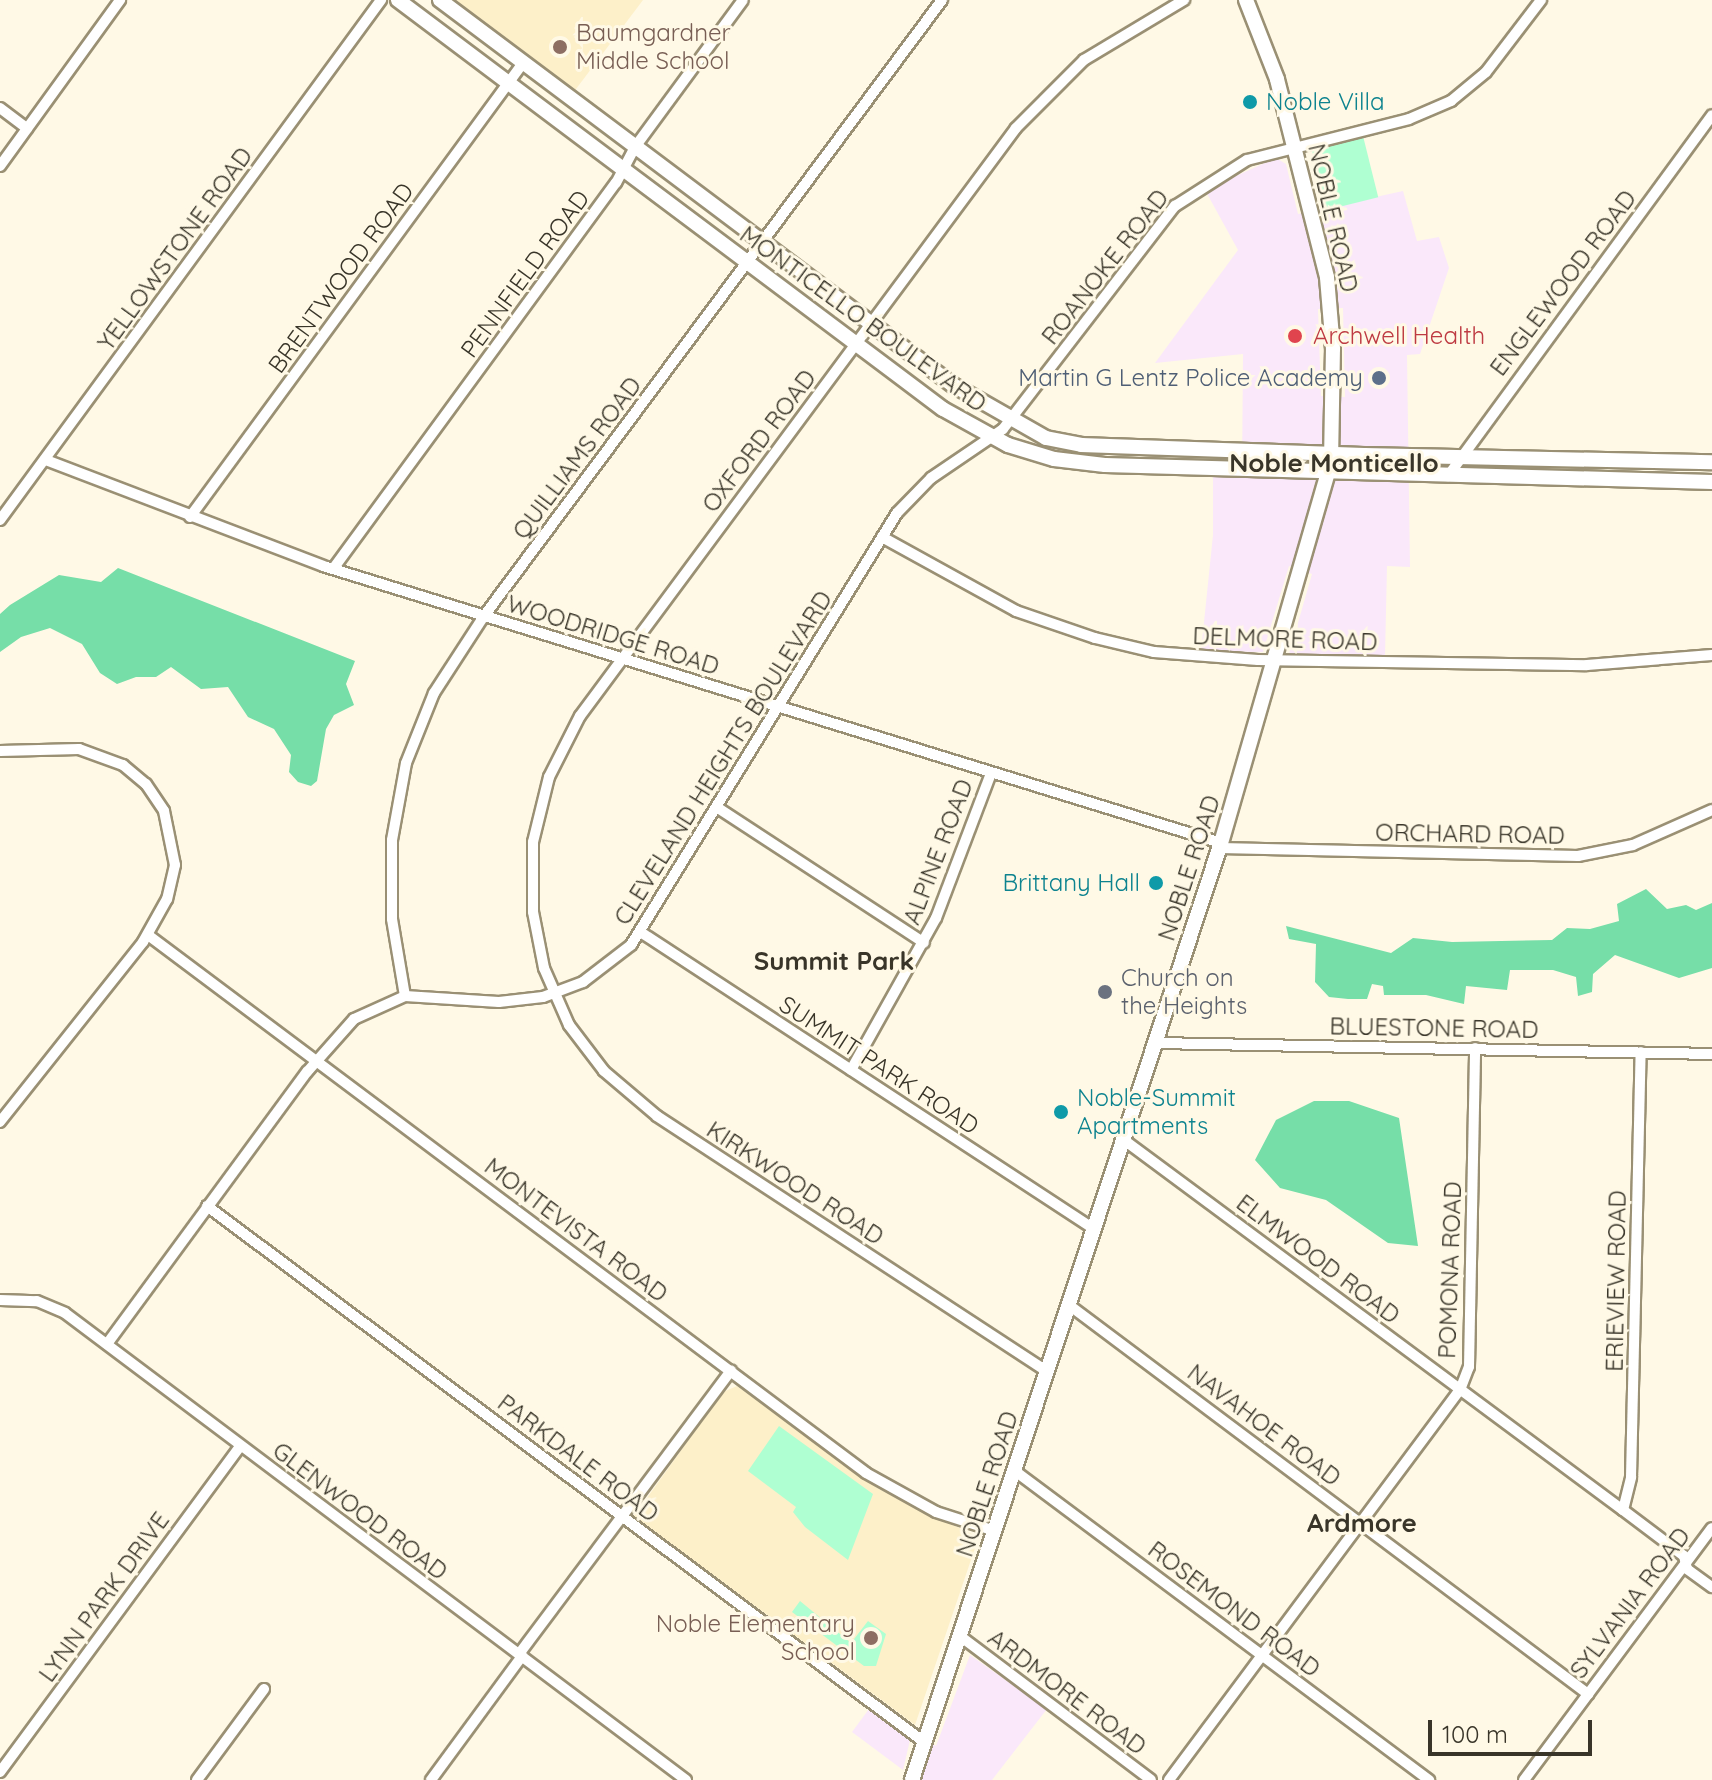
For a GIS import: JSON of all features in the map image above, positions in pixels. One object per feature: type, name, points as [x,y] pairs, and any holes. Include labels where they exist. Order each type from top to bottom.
[{"type":"main road","name":"MONTICELLO BOULEVARD","points":[[398,0],[856,344],[1002,430],[1076,463],[1706,482]]},
{"type":"main road","name":"MONTICELLO BOULEVARD","points":[[440,0],[871,324],[1002,430],[1081,445],[1392,456],[1712,462]]},
{"type":"main road","name":"NOBLE ROAD","points":[[912,1780],[1221,845],[1329,472],[1332,454],[1329,291],[1270,58],[1246,0]]},
{"type":"main road","points":[[1256,470],[1257,451]]},
{"type":"main road","points":[[1392,456],[1393,474]]},
{"type":"street","points":[[0,166],[120,0]]},
{"type":"street","name":"YELLOWSTONE ROAD","points":[[0,520],[381,0]]},
{"type":"street","name":"PENNFIELD ROAD","points":[[333,569],[625,171],[635,147],[743,0]]},
{"type":"street","name":"QUILLIAMS ROAD","points":[[405,996],[390,895],[402,779],[430,701],[484,616],[942,0]]},
{"type":"street","name":"OXFORD ROAD","points":[[554,994],[533,917],[531,879],[537,819],[566,740],[622,658],[1041,99],[1109,42],[1184,0]]},
{"type":"street","name":"ROANOKE ROAD","points":[[1002,430],[1175,206],[1227,169],[1295,147],[1409,119],[1451,101],[1486,72],[1541,0]]},
{"type":"street","name":"BRENTWOOD ROAD","points":[[190,517],[523,63]]},
{"type":"street","points":[[0,108],[27,128]]},
{"type":"street","name":"ENGLEWOOD ROAD","points":[[1448,476],[1712,115]]},
{"type":"street","name":"CLEVELAND HEIGHTS BOULEVARD","points":[[107,1344],[316,1060],[354,1019],[405,996],[499,1002],[554,994],[596,975],[642,933],[882,537],[917,490],[1002,430]]},
{"type":"street","name":"WOODRIDGE ROAD","points":[[46,460],[333,569],[1221,845]]},
{"type":"street","points":[[1706,482],[1712,462]]},
{"type":"street","name":"DELMORE ROAD","points":[[882,537],[979,594],[1075,632],[1154,652],[1275,660],[1615,665],[1712,655]]},
{"type":"street","points":[[0,751],[89,750],[123,765],[151,790],[171,829],[175,865],[167,899],[148,935],[0,1122]]},
{"type":"street","name":"ALPINE ROAD","points":[[851,1070],[924,943],[991,773]]},
{"type":"street","points":[[718,808],[924,943]]},
{"type":"street","name":"ORCHARD ROAD","points":[[1221,845],[1578,856],[1633,845],[1712,810]]},
{"type":"street","name":"SUMMIT PARK ROAD","points":[[642,933],[1094,1229]]},
{"type":"street","name":"MONTEVISTA ROAD","points":[[148,935],[885,1486],[936,1512],[995,1531]]},
{"type":"street","name":"KIRKWOOD ROAD","points":[[554,994],[588,1054],[633,1099],[1048,1372]]},
{"type":"street","name":"BLUESTONE ROAD","points":[[1156,1043],[1712,1054]]},
{"type":"street","name":"POMONA ROAD","points":[[1169,1780],[1460,1390],[1469,1367],[1475,1048]]},
{"type":"street","name":"ERIEVIEW ROAD","points":[[1623,1510],[1631,1477],[1641,1052]]},
{"type":"street","name":"ELMWOOD ROAD","points":[[1124,1140],[1684,1556],[1685,1563],[1712,1587]]},
{"type":"street","name":"PARKDALE ROAD","points":[[207,1206],[924,1742]]},
{"type":"street","name":"GLENWOOD ROAD","points":[[0,1300],[50,1305],[107,1344],[686,1780]]},
{"type":"street","name":"NAVAHOE ROAD","points":[[1069,1305],[1588,1694]]},
{"type":"street","points":[[431,1780],[731,1371]]},
{"type":"street","name":"LYNN PARK DRIVE","points":[[0,1772],[240,1446]]},
{"type":"street","name":"ROSEMOND ROAD","points":[[1015,1471],[1429,1780]]},
{"type":"street","name":"SYLVANIA ROAD","points":[[1524,1780],[1712,1528]]},
{"type":"street","name":"ARDMORE ROAD","points":[[960,1636],[1151,1780]]},
{"type":"street","points":[[197,1780],[264,1689]]},
{"type":"shaded area","name":"Baumgardner Middle School","points":[[449,0],[643,0],[573,93]]},
{"type":"shaded area","points":[[1276,158],[1286,164],[1298,214],[1403,191],[1417,241],[1439,237],[1449,268],[1420,354],[1407,355],[1410,567],[1387,566],[1385,656],[1289,654],[1312,574],[1289,566],[1263,652],[1201,651],[1213,535],[1213,476],[1242,476],[1243,354],[1155,363],[1238,250],[1205,190]],"holes":[[[1343,308],[1345,397],[1321,396],[1318,309]]]},
{"type":"shaded area","name":"Noble Elementary School","points":[[737,1386],[879,1489],[972,1534],[975,1548],[915,1725],[634,1516],[723,1392]]},
{"type":"shaded area","points":[[970,1655],[1047,1709],[992,1780],[912,1780],[925,1739],[936,1746]]},
{"type":"shaded area","points":[[869,1709],[910,1740],[903,1770],[852,1732]]},
{"type":"green space","points":[[1363,136],[1378,197],[1327,210],[1312,149]]},
{"type":"green space","points":[[118,568],[355,661],[346,684],[354,705],[334,715],[326,729],[317,781],[311,786],[298,782],[289,772],[291,755],[274,729],[248,717],[228,687],[201,689],[171,667],[156,677],[136,677],[117,684],[100,673],[82,644],[50,628],[21,637],[0,652],[0,614],[10,605],[59,575],[101,582]]},
{"type":"green space","points":[[1646,889],[1667,909],[1686,905],[1696,910],[1712,903],[1712,968],[1679,978],[1615,955],[1593,974],[1592,992],[1578,996],[1576,977],[1553,970],[1510,970],[1507,990],[1466,986],[1464,1004],[1426,995],[1384,995],[1383,986],[1372,984],[1367,999],[1348,999],[1329,997],[1315,982],[1316,944],[1289,939],[1286,926],[1391,953],[1413,938],[1452,942],[1552,940],[1567,928],[1590,929],[1619,921],[1617,904]]},
{"type":"green space","points":[[1314,1101],[1349,1101],[1399,1118],[1418,1246],[1388,1243],[1326,1200],[1280,1188],[1255,1160],[1276,1120]]},
{"type":"green space","points":[[779,1426],[873,1494],[848,1560],[805,1527],[793,1512],[796,1507],[748,1471]]},
{"type":"green space","points":[[800,1601],[851,1643],[868,1621],[886,1634],[876,1666],[864,1666],[792,1612]]},
{"type":"place","name":"Baumgardner Middle School","points":[[560,47]]},
{"type":"place","name":"Noble Villa","points":[[1250,102]]},
{"type":"place","name":"Archwell Health","points":[[1295,336]]},
{"type":"place","name":"Martin G Lentz Police Academy","points":[[1379,378]]},
{"type":"place","name":"Brittany Hall","points":[[1156,883]]},
{"type":"place","name":"Church on the Heights","points":[[1105,992]]},
{"type":"place","name":"Noble-Summit Apartments","points":[[1061,1112]]},
{"type":"place","name":"Noble Elementary School","points":[[871,1638]]},
{"type":"district","name":"Noble Monticello","points":[[1334,463]]},
{"type":"district","name":"Summit Park","points":[[834,961]]},
{"type":"district","name":"Ardmore","points":[[1362,1523]]}]
